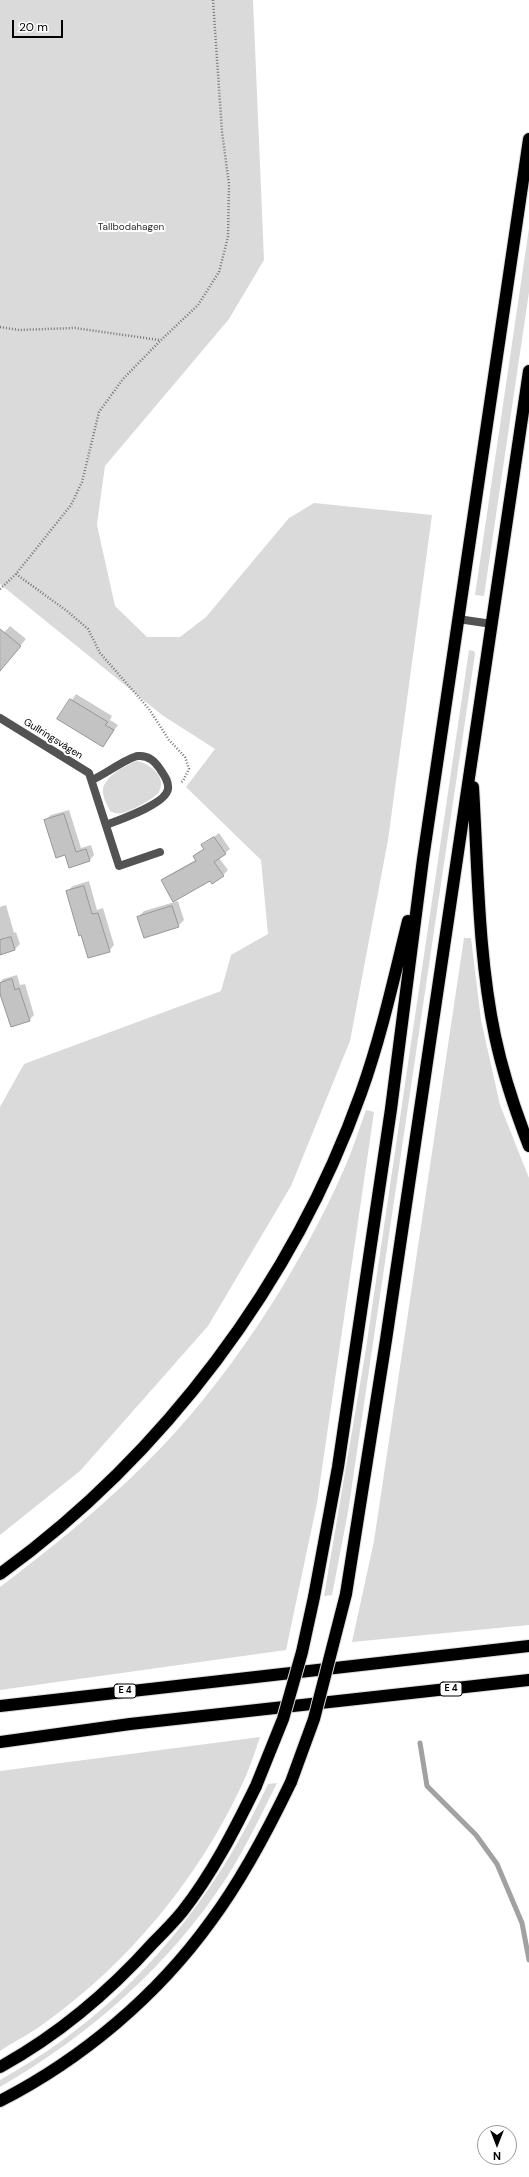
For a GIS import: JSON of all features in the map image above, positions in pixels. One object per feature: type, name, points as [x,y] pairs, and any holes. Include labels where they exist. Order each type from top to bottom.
[{"type":"highway","points":[[0,2067],[50,2036],[119,1980],[182,1912],[239,1822],[256,1786],[283,1719],[302,1652],[314,1597],[338,1467],[379,1187],[423,859],[529,139]]},
{"type":"highway","points":[[0,2101],[52,2071],[100,2036],[139,2003],[180,1961],[211,1922],[240,1879],[266,1833],[291,1782],[314,1719],[346,1594],[375,1416],[529,371]]},
{"type":"highway","points":[[471,764],[484,958],[494,1028],[514,1108],[529,1146]]},
{"type":"highway","points":[[0,1574],[97,1493],[173,1414],[219,1359],[256,1304],[289,1250],[320,1192],[362,1092],[388,1006],[423,859]]},
{"type":"highway","name":"E 4","points":[[0,1706],[529,1646]]},
{"type":"highway","name":"E 4","points":[[0,1742],[130,1724],[529,1680]]},
{"type":"street","points":[[458,619],[492,624]]},
{"type":"street","name":"Gullringsvägen","points":[[0,718],[89,773],[119,866],[160,852]]},
{"type":"street","points":[[92,780],[104,775],[132,757],[145,756],[156,762],[168,782],[168,790],[165,796],[140,811],[106,825]]},
{"type":"path","points":[[0,589],[16,574],[71,505],[82,482],[89,460],[99,412],[123,379],[198,305],[219,272],[228,237],[229,184],[222,132],[213,0]]},
{"type":"path","points":[[0,327],[19,330],[75,328],[160,341]]},
{"type":"path","points":[[16,574],[67,611],[88,630],[100,653],[113,670],[139,696],[169,740],[185,757],[189,769],[183,780],[168,790]]},
{"type":"green space","name":"Tallbodahagen","points":[[0,0],[253,0],[264,260],[229,319],[105,466],[97,525],[115,606],[147,637],[180,637],[206,617],[289,518],[314,503],[432,515],[388,840],[350,1041],[291,1186],[208,1326],[80,1471],[0,1535],[0,1107],[24,1064],[221,991],[231,955],[268,934],[261,860],[186,787],[215,749],[162,715],[0,584]]},
{"type":"green space","points":[[529,228],[529,292],[484,596],[475,595]]},
{"type":"green space","points":[[469,650],[474,651],[475,654],[348,1512],[332,1595],[324,1596],[365,1355]]},
{"type":"green space","points":[[137,761],[152,768],[159,776],[161,786],[159,792],[148,801],[130,810],[120,813],[111,812],[103,795],[105,784],[112,775],[127,765]]},
{"type":"green space","points":[[464,938],[471,938],[481,1020],[500,1105],[529,1178],[529,1625],[352,1642],[374,1541]]},
{"type":"green space","points":[[366,1110],[374,1112],[317,1503],[286,1650],[0,1690],[0,1587],[74,1528],[128,1481],[175,1433],[232,1363],[283,1286],[306,1246],[345,1167]]},
{"type":"green space","points":[[260,1737],[245,1778],[222,1824],[181,1888],[157,1918],[132,1947],[105,1974],[76,1999],[41,2026],[0,2051],[0,1771]]},
{"type":"green space","points":[[277,1783],[234,1866],[205,1909],[180,1940],[126,1996],[96,2021],[33,2067],[0,2087],[0,2080],[44,2053],[85,2023],[123,1990],[158,1954],[190,1915],[219,1874],[245,1830],[268,1784]]},
{"type":"building","points":[[0,629],[21,646],[0,671]]},
{"type":"building","points":[[70,699],[108,722],[105,725],[114,730],[103,747],[57,719]]},
{"type":"building","points":[[64,814],[76,852],[86,849],[90,861],[69,868],[65,855],[56,858],[44,820]]},
{"type":"building","points":[[214,837],[226,854],[214,862],[224,876],[212,884],[210,881],[173,902],[161,880],[196,861],[193,856],[204,849],[201,845]]},
{"type":"building","points":[[84,886],[92,914],[98,913],[110,952],[88,958],[81,935],[79,936],[66,891]]},
{"type":"building","points":[[172,906],[179,927],[144,938],[137,917]]},
{"type":"building","points":[[11,937],[15,950],[0,955],[0,940]]},
{"type":"building","points":[[12,979],[15,990],[19,988],[30,1021],[11,1027],[0,994],[0,983]]},
{"type":"waterway","points":[[420,1743],[427,1786],[476,1835],[497,1864],[522,1923],[529,1960]]}]
